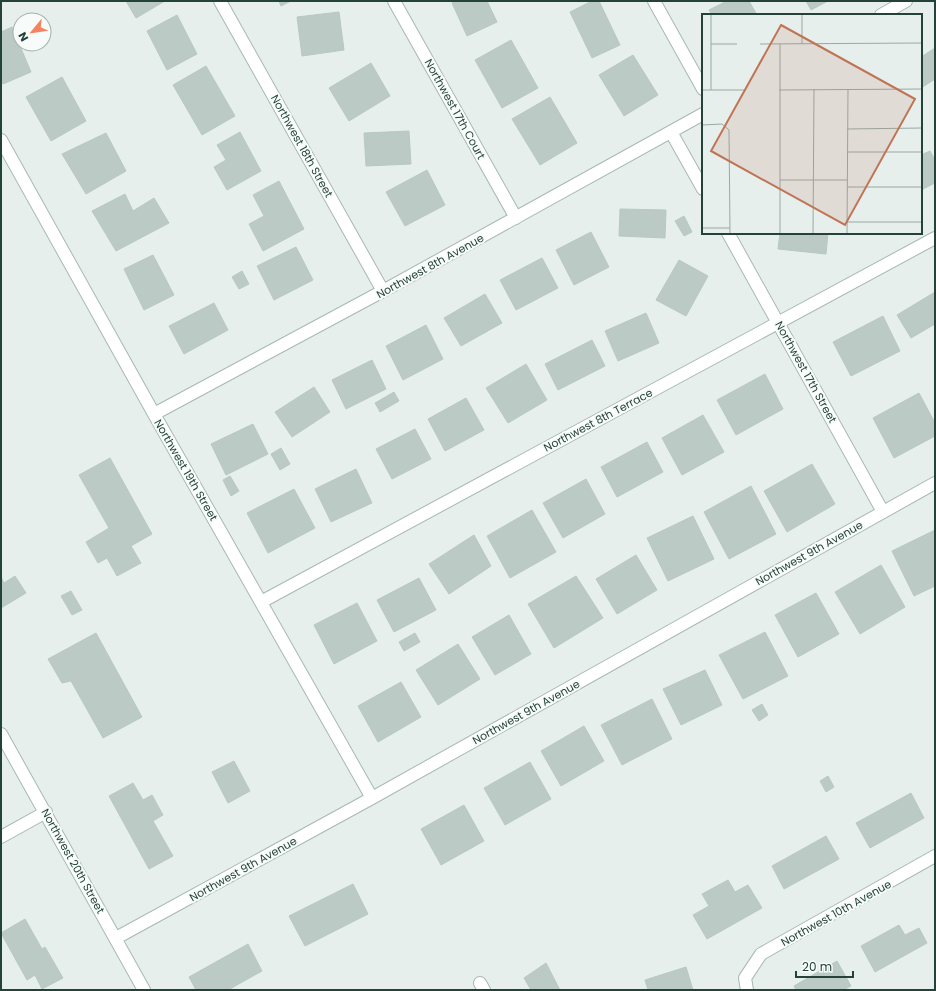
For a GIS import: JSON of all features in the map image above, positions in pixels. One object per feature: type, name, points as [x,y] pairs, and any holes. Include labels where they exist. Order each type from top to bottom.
[{"type":"street","name":"Northwest 18th Street","points":[[220,1],[383,291]]},
{"type":"street","name":"Northwest 17th Court","points":[[394,1],[516,218]]},
{"type":"street","points":[[654,1],[702,87]]},
{"type":"street","points":[[883,14],[906,1]]},
{"type":"street","name":"Northwest 8th Avenue","points":[[154,414],[383,291],[702,115]]},
{"type":"street","points":[[671,132],[702,187]]},
{"type":"street","name":"Northwest 19th Street","points":[[1,140],[154,414],[372,798]]},
{"type":"street","name":"Northwest 17th Street","points":[[729,234],[883,512]]},
{"type":"street","name":"Northwest 8th Terrace","points":[[261,602],[935,238]]},
{"type":"street","name":"Northwest 9th Avenue","points":[[116,938],[372,798],[935,483]]},
{"type":"street","name":"Northwest 20th Street","points":[[1,734],[46,812],[144,990]]},
{"type":"street","points":[[1,837],[46,812]]},
{"type":"street","name":"Northwest 10th Avenue","points":[[746,984],[761,954],[935,856]]},
{"type":"building","points":[[126,1],[165,1],[136,18]]},
{"type":"building","points":[[279,1],[291,1],[281,6]]},
{"type":"building","points":[[455,1],[487,1],[497,22],[467,36],[452,3]]},
{"type":"building","points":[[592,1],[599,1],[620,45],[592,58],[570,12]]},
{"type":"building","points":[[727,1],[749,1],[756,14],[711,14],[709,10]]},
{"type":"building","points":[[806,1],[828,1],[811,10]]},
{"type":"building","points":[[339,12],[344,50],[302,56],[297,17]]},
{"type":"building","points":[[177,15],[197,54],[167,70],[147,31]]},
{"type":"building","points":[[12,27],[12,52],[23,52],[31,72],[3,84],[1,80],[1,32]]},
{"type":"building","points":[[511,40],[538,88],[502,108],[475,60]]},
{"type":"building","points":[[935,48],[935,79],[922,87],[922,56]]},
{"type":"building","points":[[633,55],[658,95],[624,116],[599,75]]},
{"type":"building","points":[[371,63],[390,96],[349,121],[329,88]]},
{"type":"building","points":[[206,66],[235,116],[202,135],[173,85]]},
{"type":"building","points":[[62,77],[86,121],[51,141],[26,97]]},
{"type":"building","points":[[550,97],[577,143],[540,165],[512,119]]},
{"type":"building","points":[[409,131],[411,164],[366,166],[364,133]]},
{"type":"building","points":[[240,132],[261,171],[227,190],[214,167],[226,160],[217,145]]},
{"type":"building","points":[[106,133],[126,171],[86,194],[62,154]]},
{"type":"building","points":[[930,151],[935,160],[935,183],[922,190],[922,155]]},
{"type":"building","points":[[427,170],[445,205],[405,226],[386,192]]},
{"type":"building","points":[[279,181],[304,229],[263,251],[249,224],[264,216],[253,195]]},
{"type":"building","points":[[125,194],[133,211],[154,198],[169,223],[116,251],[92,211]]},
{"type":"building","points":[[620,209],[666,210],[665,238],[619,236]]},
{"type":"building","points":[[684,216],[692,232],[684,236],[675,221]]},
{"type":"building","points":[[591,232],[609,267],[574,285],[556,250]]},
{"type":"building","points":[[780,234],[828,234],[826,254],[778,249]]},
{"type":"building","points":[[296,247],[313,280],[274,300],[257,266]]},
{"type":"building","points":[[153,255],[174,295],[144,310],[124,269]]},
{"type":"building","points":[[542,258],[558,288],[516,310],[500,280]]},
{"type":"building","points":[[679,260],[708,276],[686,316],[656,300]]},
{"type":"building","points":[[242,271],[249,284],[239,289],[232,277]]},
{"type":"building","points":[[935,292],[935,324],[911,338],[897,315]]},
{"type":"building","points":[[485,294],[502,323],[461,346],[444,318]]},
{"type":"building","points":[[214,303],[228,330],[184,354],[169,326]]},
{"type":"building","points":[[646,313],[659,343],[618,361],[605,331]]},
{"type":"building","points":[[883,316],[900,351],[851,376],[833,342]]},
{"type":"building","points":[[426,325],[443,359],[403,380],[386,346]]},
{"type":"building","points":[[592,340],[605,366],[558,390],[545,364]]},
{"type":"building","points":[[372,360],[386,389],[346,409],[332,380]]},
{"type":"building","points":[[526,364],[547,400],[508,423],[486,388]]},
{"type":"building","points":[[765,374],[783,409],[736,435],[717,400]]},
{"type":"building","points":[[314,387],[330,412],[292,437],[275,412]]},
{"type":"building","points":[[394,392],[399,401],[380,412],[375,403]]},
{"type":"building","points":[[919,393],[935,423],[935,436],[894,458],[873,418]]},
{"type":"building","points":[[466,398],[484,430],[445,451],[428,419]]},
{"type":"building","points":[[703,415],[724,452],[682,475],[662,438]]},
{"type":"building","points":[[253,424],[268,454],[226,475],[211,444]]},
{"type":"building","points":[[415,429],[431,459],[392,479],[376,449]]},
{"type":"building","points":[[647,442],[663,472],[617,497],[601,467]]},
{"type":"building","points":[[281,448],[290,464],[280,470],[271,454]]},
{"type":"building","points":[[110,458],[152,534],[131,546],[141,563],[117,576],[107,558],[98,563],[86,542],[109,528],[79,475]]},
{"type":"building","points":[[812,464],[835,504],[787,532],[764,491]]},
{"type":"building","points":[[356,469],[372,503],[331,522],[315,489]]},
{"type":"building","points":[[230,476],[239,491],[231,496],[223,480]]},
{"type":"building","points":[[586,479],[605,514],[563,538],[543,503]]},
{"type":"building","points":[[751,486],[776,534],[729,559],[704,512]]},
{"type":"building","points":[[294,489],[315,528],[268,553],[247,513]]},
{"type":"building","points":[[532,510],[556,552],[510,578],[487,536]]},
{"type":"building","points":[[693,516],[714,559],[668,581],[647,538]]},
{"type":"building","points":[[935,530],[935,586],[914,596],[892,551]]},
{"type":"building","points":[[474,535],[491,566],[449,594],[429,564]]},
{"type":"building","points":[[636,555],[657,590],[617,614],[596,579]]},
{"type":"building","points":[[881,565],[905,607],[860,634],[835,592]]},
{"type":"building","points":[[15,576],[26,593],[1,608],[1,577],[4,583]]},
{"type":"building","points":[[576,576],[603,618],[554,648],[528,604]]},
{"type":"building","points":[[419,578],[436,610],[394,632],[377,600]]},
{"type":"building","points":[[71,591],[82,610],[72,615],[61,596]]},
{"type":"building","points":[[816,593],[839,634],[798,657],[775,615]]},
{"type":"building","points":[[357,603],[377,641],[334,664],[314,625]]},
{"type":"building","points":[[509,615],[531,654],[495,675],[472,637]]},
{"type":"building","points":[[765,632],[788,676],[743,699],[719,655]]},
{"type":"building","points":[[96,633],[142,717],[103,738],[71,681],[62,683],[48,659]]},
{"type":"building","points":[[415,633],[420,642],[404,651],[399,642]]},
{"type":"building","points":[[458,644],[480,679],[438,705],[416,670]]},
{"type":"building","points":[[705,670],[722,705],[681,725],[663,689]]},
{"type":"building","points":[[401,682],[421,717],[378,742],[358,706]]},
{"type":"building","points":[[652,699],[672,739],[622,765],[601,725]]},
{"type":"building","points":[[762,704],[768,715],[759,721],[752,710]]},
{"type":"building","points":[[584,726],[604,761],[561,786],[541,751]]},
{"type":"building","points":[[234,761],[250,791],[228,803],[212,772]]},
{"type":"building","points":[[530,762],[551,799],[505,825],[484,788]]},
{"type":"building","points":[[828,776],[834,787],[826,792],[820,781]]},
{"type":"building","points":[[133,783],[143,800],[152,795],[163,815],[153,821],[173,856],[149,869],[109,796]]},
{"type":"building","points":[[911,793],[924,818],[870,848],[856,823]]},
{"type":"building","points":[[464,805],[484,841],[441,865],[421,829]]},
{"type":"building","points":[[826,836],[839,859],[784,889],[772,866]]},
{"type":"building","points":[[728,880],[735,892],[748,885],[762,908],[707,939],[693,915],[709,906],[702,894]]},
{"type":"building","points":[[353,884],[368,914],[305,946],[289,916]]},
{"type":"building","points":[[25,919],[42,949],[45,947],[63,978],[42,989],[35,975],[27,980],[1,933]]},
{"type":"building","points":[[899,925],[905,935],[919,928],[927,943],[875,972],[861,946]]},
{"type":"building","points":[[248,944],[262,971],[228,990],[196,990],[189,977]]},
{"type":"building","points":[[837,961],[851,986],[843,990],[796,990],[794,986]]},
{"type":"building","points":[[546,963],[560,990],[531,990],[524,978]]},
{"type":"building","points":[[686,967],[693,990],[648,990],[645,980]]}]
